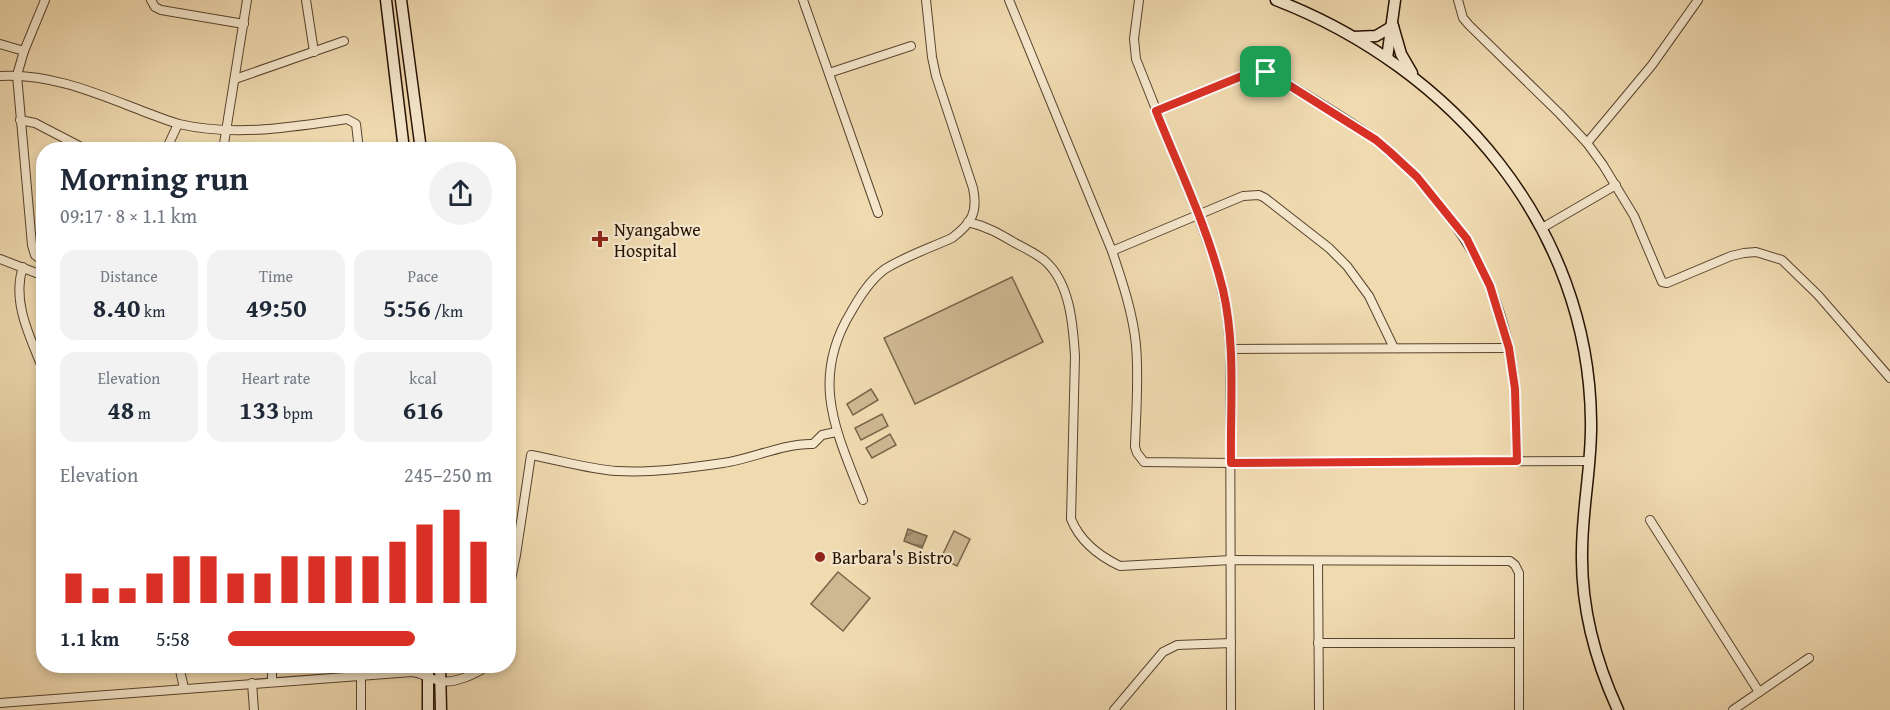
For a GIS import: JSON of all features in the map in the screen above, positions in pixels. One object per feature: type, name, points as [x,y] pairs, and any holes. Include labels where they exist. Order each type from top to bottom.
[{"type":"main road","points":[[386,0],[404,142]]},
{"type":"main road","points":[[400,0],[420,142]]},
{"type":"main road","points":[[1276,0],[1354,37],[1416,80],[1464,122],[1489,149],[1522,194],[1542,228],[1570,295],[1585,349],[1591,421],[1582,578],[1596,654],[1605,682],[1618,710]]},
{"type":"main road","points":[[1387,58],[1395,0]]},
{"type":"main road","points":[[1354,37],[1376,36],[1393,27]]},
{"type":"main road","points":[[1393,27],[1401,54],[1416,80]]},
{"type":"main road","points":[[428,673],[428,710]]},
{"type":"main road","points":[[440,673],[441,710]]},
{"type":"street","points":[[36,256],[32,245],[17,75],[24,51],[45,0]]},
{"type":"street","points":[[151,0],[155,7],[161,10],[244,24]]},
{"type":"street","points":[[224,142],[247,0]]},
{"type":"street","points":[[306,0],[314,52]]},
{"type":"street","points":[[803,0],[878,213]]},
{"type":"street","points":[[848,462],[863,500],[836,432],[830,402],[830,371],[839,336],[856,303],[874,279],[884,270],[952,238],[974,213],[976,201],[973,188],[936,76],[926,0]]},
{"type":"street","points":[[1009,0],[1112,251],[1122,283],[1136,344],[1135,447],[1144,462],[1590,461]]},
{"type":"street","points":[[1139,0],[1134,49],[1198,215],[1223,290],[1230,349],[1231,710]]},
{"type":"street","points":[[1458,0],[1463,18],[1469,25],[1587,143],[1634,216],[1662,282],[1667,283],[1731,256],[1744,253],[1756,252],[1782,260],[1818,295],[1890,378]]},
{"type":"street","points":[[1587,143],[1653,65],[1698,0]]},
{"type":"street","points":[[235,79],[345,41]]},
{"type":"street","points":[[0,44],[24,51]]},
{"type":"street","points":[[829,73],[911,46]]},
{"type":"street","points":[[1156,111],[1247,74],[1266,72],[1376,140],[1417,177],[1467,239],[1490,286],[1509,348],[1515,389],[1517,461]]},
{"type":"street","points":[[0,76],[17,75],[74,85],[178,124],[206,128],[271,130],[347,119],[356,124],[358,142]]},
{"type":"street","points":[[20,120],[35,123],[72,142]]},
{"type":"street","points":[[170,142],[178,124]]},
{"type":"street","points":[[1542,228],[1616,185]]},
{"type":"street","points":[[1112,251],[1243,196],[1258,195],[1313,234],[1347,266],[1369,296],[1394,348]]},
{"type":"street","points":[[968,222],[992,229],[1043,259],[1065,290],[1075,356],[1071,519],[1081,537],[1101,556],[1120,566],[1231,560],[1510,561],[1519,573],[1519,710]]},
{"type":"street","points":[[0,259],[35,272]]},
{"type":"street","points":[[22,267],[18,279],[19,302],[36,350]]},
{"type":"street","points":[[1230,349],[1509,348]]},
{"type":"street","points":[[516,546],[531,455],[617,471],[664,470],[754,458],[802,443],[813,444],[822,435],[836,432]]},
{"type":"street","points":[[1650,520],[1759,692]]},
{"type":"street","points":[[1318,561],[1319,710]]},
{"type":"street","points":[[1114,710],[1163,652],[1169,648],[1177,645],[1231,643]]},
{"type":"street","points":[[1318,643],[1519,643]]},
{"type":"street","points":[[1733,710],[1809,658]]},
{"type":"street","points":[[181,673],[184,688]]},
{"type":"street","points":[[272,673],[272,681]]},
{"type":"street","points":[[0,703],[399,673]]},
{"type":"street","points":[[431,673],[441,681],[450,681],[476,673]]},
{"type":"street","points":[[361,676],[361,710]]},
{"type":"street","points":[[252,683],[254,710]]},
{"type":"shaded area","points":[[1012,277],[1043,342],[915,404],[884,338]]},
{"type":"shaded area","points":[[871,389],[878,400],[853,415],[847,404]]},
{"type":"shaded area","points":[[882,414],[888,426],[861,440],[855,428]]},
{"type":"shaded area","points":[[890,434],[896,445],[872,458],[866,448]]},
{"type":"shaded area","points":[[954,531],[970,539],[957,566],[941,558]]},
{"type":"shaded area","points":[[838,572],[870,598],[843,631],[811,604]]},
{"type":"water","points":[[908,529],[927,536],[922,548],[904,541]]},
{"type":"place","name":"Nyangabwe Hospital","points":[[600,239]]},
{"type":"place","name":"Barbara's Bistro","points":[[820,557]]},
{"type":"route","points":[[1266,72],[1376,140],[1417,177],[1467,239],[1490,286],[1509,348],[1515,389],[1517,461],[1231,463],[1230,349],[1223,290],[1198,215],[1156,111],[1247,74],[1266,72]]}]
